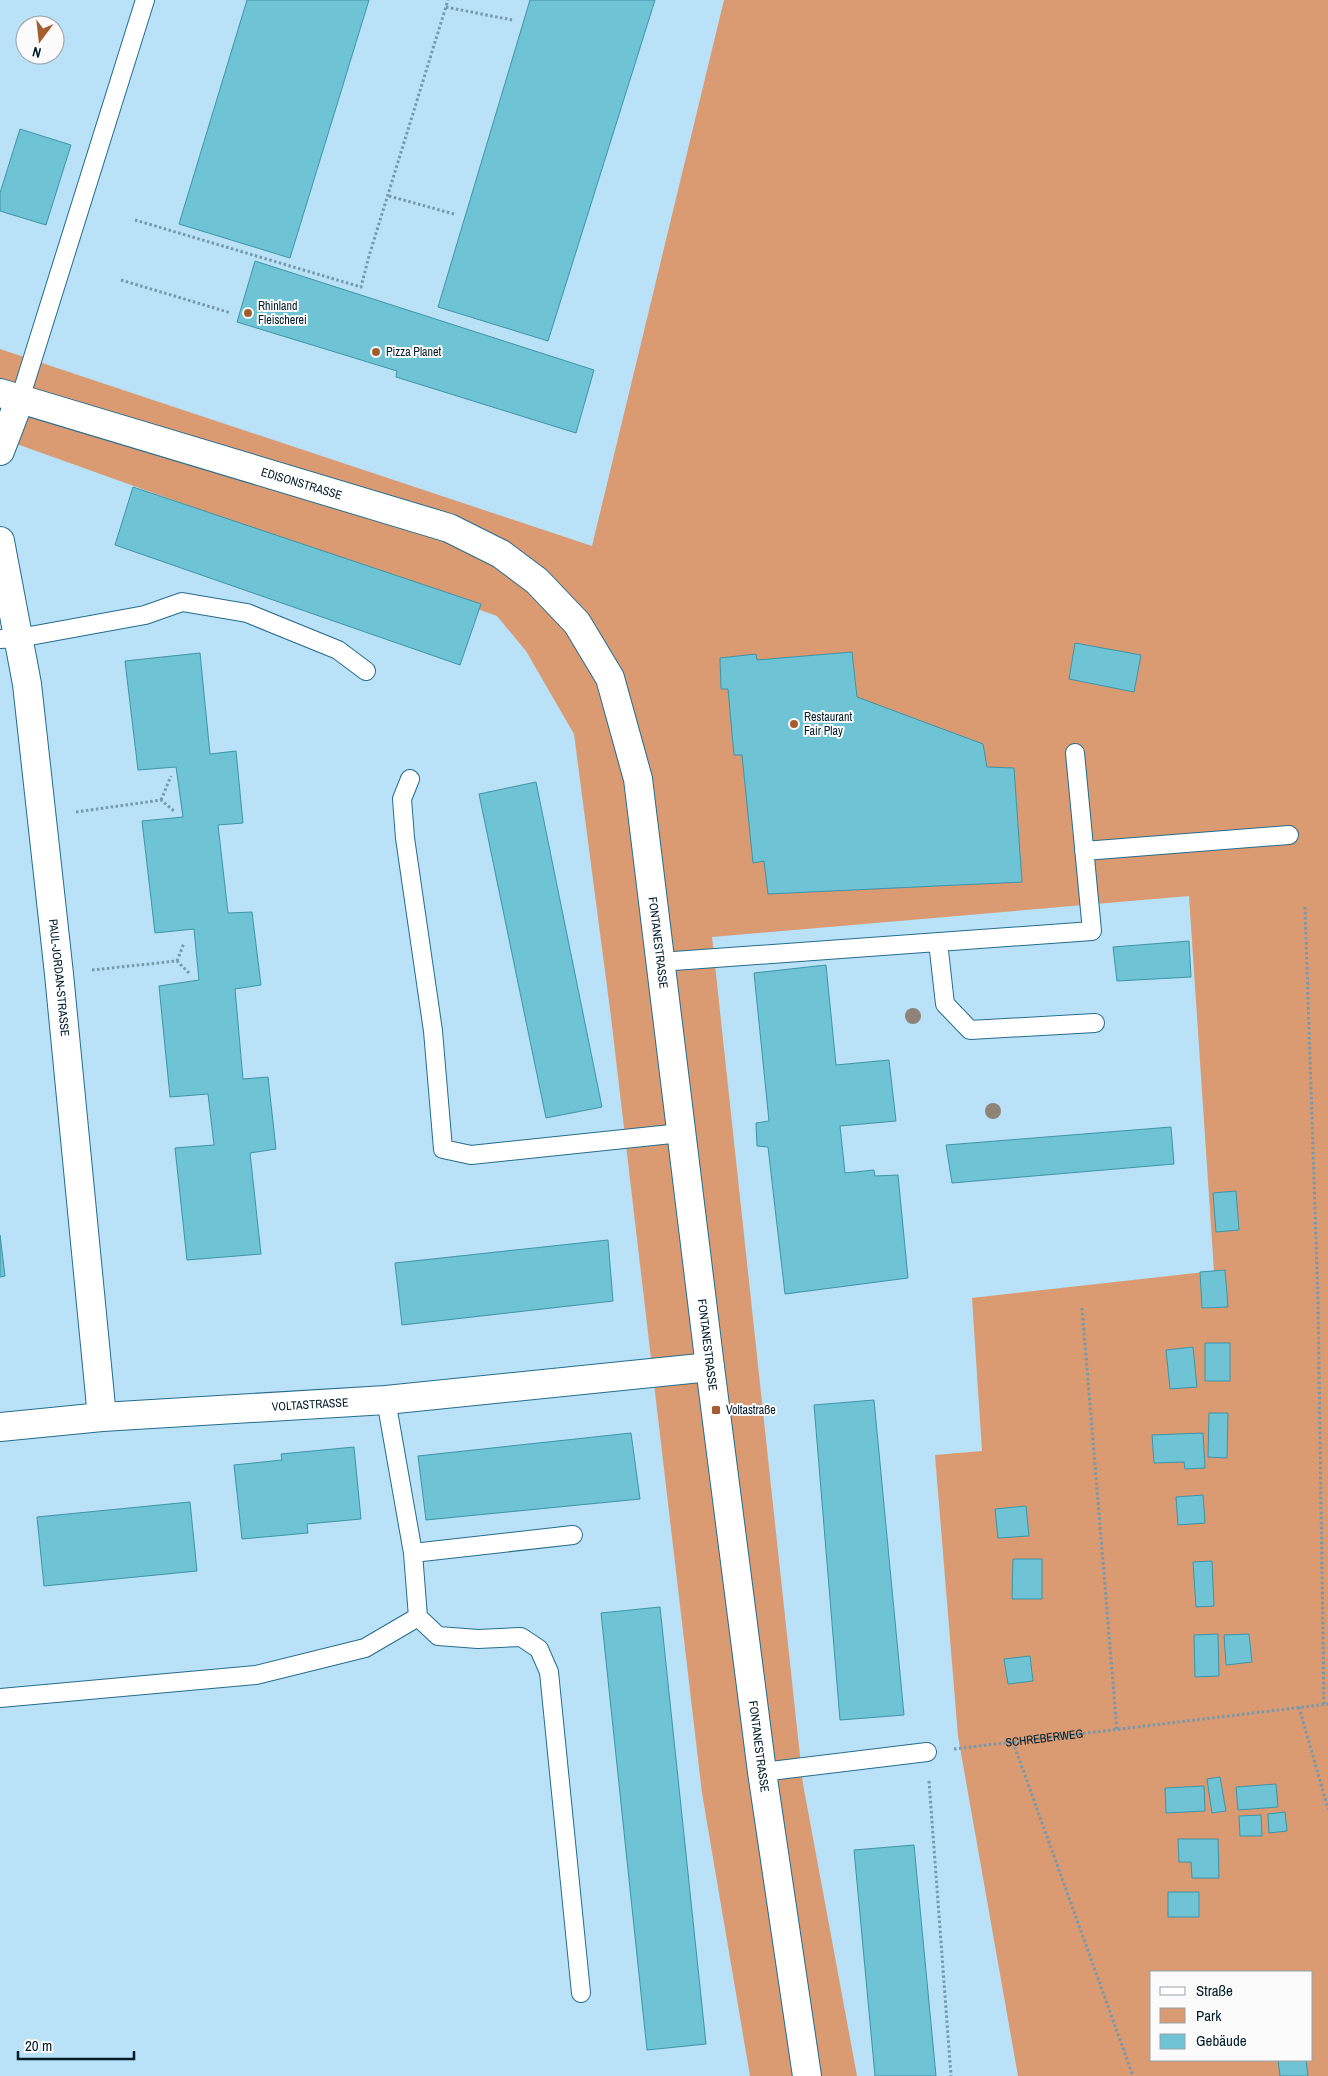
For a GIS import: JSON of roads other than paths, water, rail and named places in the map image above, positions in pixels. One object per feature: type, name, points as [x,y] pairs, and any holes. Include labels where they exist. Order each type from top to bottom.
[{"type":"street","points":[[0,451],[10,396]]},
{"type":"street","name":"EDISONSTRASSE","points":[[10,396],[450,528],[501,554],[537,581],[577,623]]},
{"type":"street","name":"PAUL-JORDAN-STRASSE","points":[[0,541],[10,639],[27,684],[40,817],[59,974],[102,1417]]},
{"type":"street","name":"FONTANESTRASSE","points":[[577,623],[610,678],[638,779],[762,1772],[807,2076]]},
{"type":"street","name":"VOLTASTRASSE","points":[[0,1427],[102,1417],[386,1400],[710,1366]]},
{"type":"lane","points":[[10,396],[145,0]]},
{"type":"lane","points":[[10,639],[145,615],[182,602],[247,614],[338,650],[366,671]]},
{"type":"lane","points":[[660,962],[1092,931],[1075,753]]},
{"type":"lane","points":[[410,779],[402,799],[403,818],[433,1031],[443,1149],[471,1155],[682,1133]]},
{"type":"lane","points":[[1084,851],[1289,835]]},
{"type":"lane","points":[[938,942],[945,1004],[970,1030],[1095,1023]]},
{"type":"lane","points":[[386,1400],[412,1553],[418,1617],[438,1636],[478,1639],[521,1636],[538,1649],[549,1672],[581,1993]]},
{"type":"lane","points":[[412,1553],[573,1535]]},
{"type":"lane","points":[[0,1698],[256,1675],[365,1648],[418,1617]]},
{"type":"lane","points":[[762,1772],[927,1752]]},
{"type":"place","name":"Rhinland Fleischerei","points":[[248,313]]},
{"type":"place","name":"Pizza Planet","points":[[376,352]]},
{"type":"place","name":"Restaurant Fair Play","points":[[794,724]]},
{"type":"place","name":"Voltastraße","points":[[716,1410]]}]
